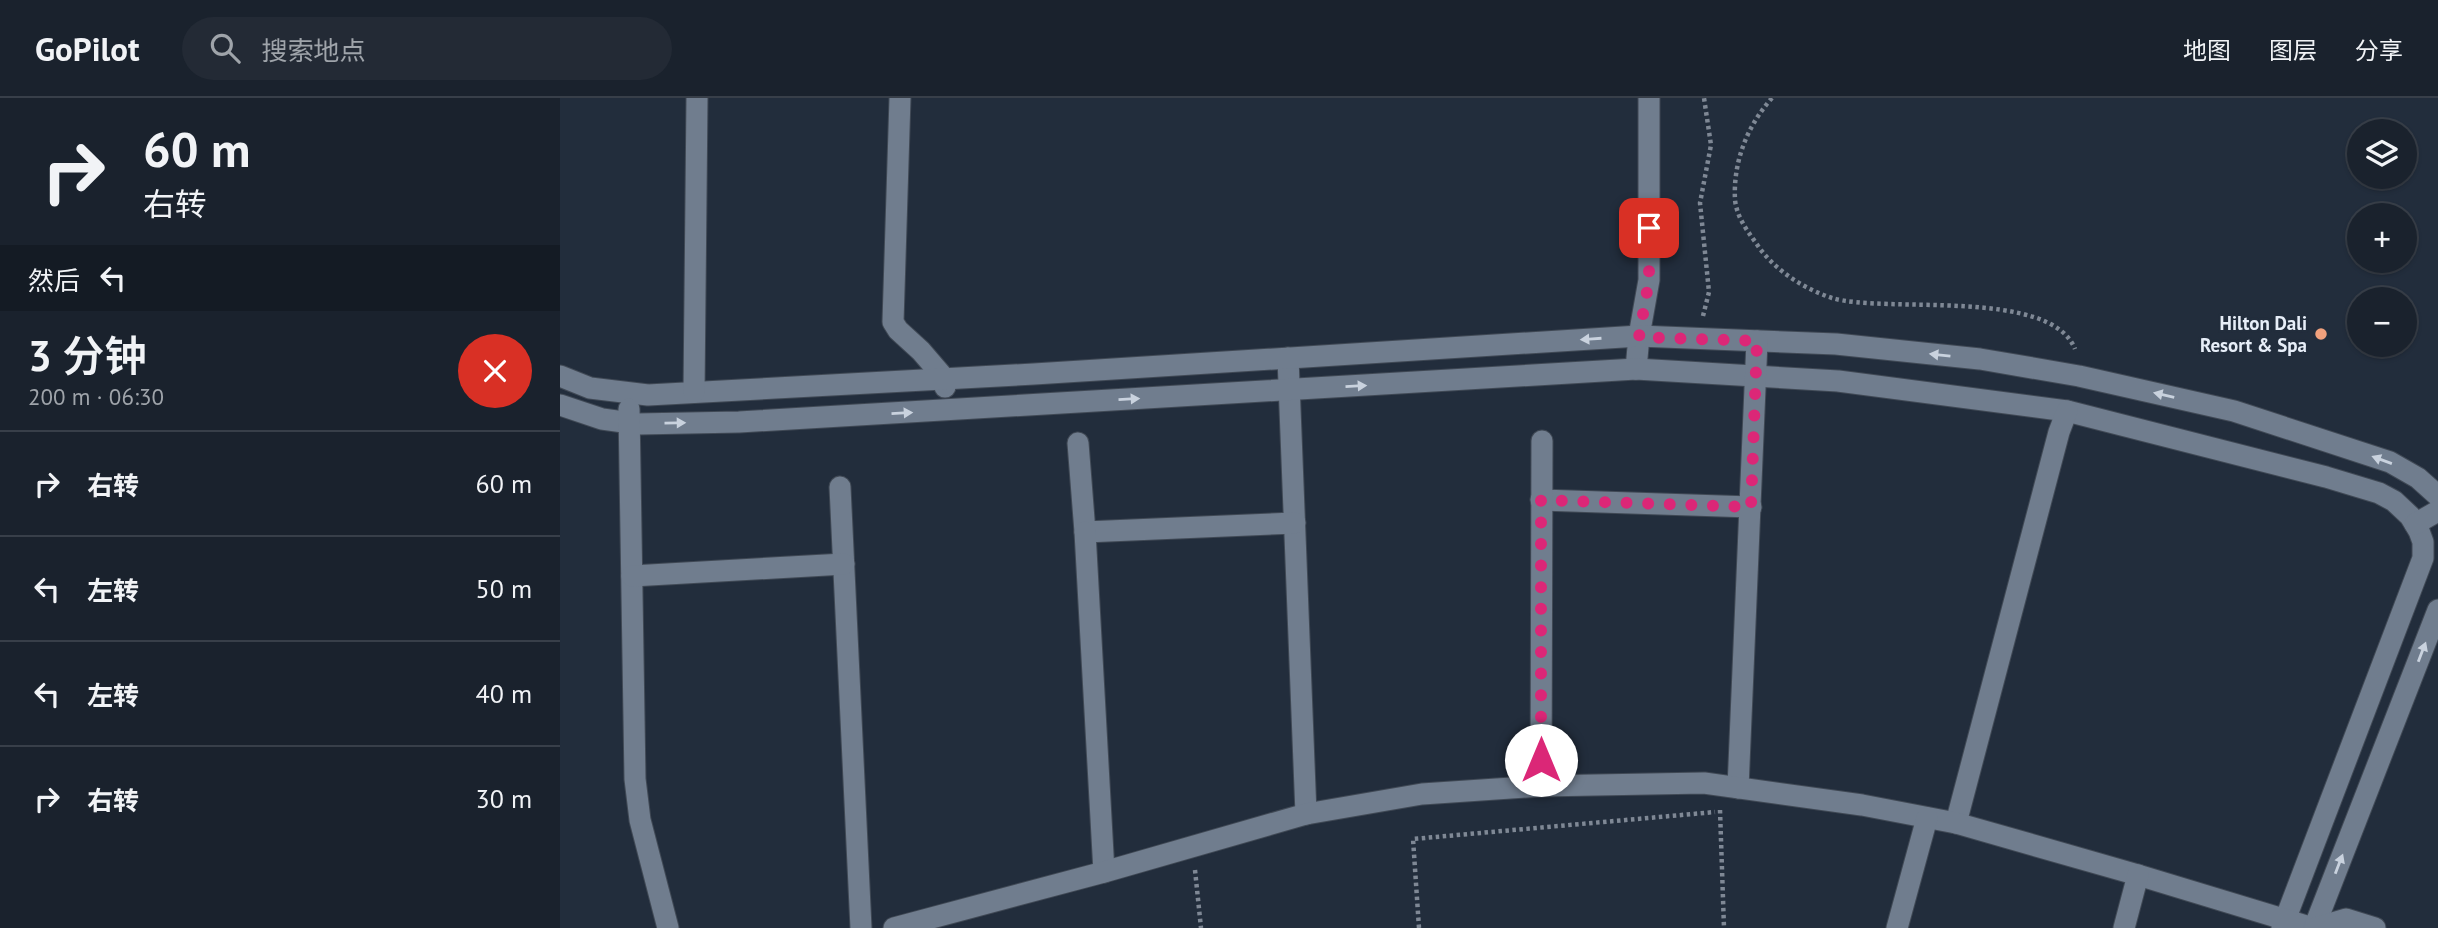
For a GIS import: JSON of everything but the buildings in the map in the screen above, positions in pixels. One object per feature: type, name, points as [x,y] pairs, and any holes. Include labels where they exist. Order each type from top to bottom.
[{"type":"street","points":[[694,393],[697,98]]},
{"type":"street","points":[[900,98],[893,322],[945,379],[946,410]]},
{"type":"street","points":[[1636,369],[1649,280],[1650,98]]},
{"type":"street","points":[[560,376],[590,388],[630,394],[694,393],[1639,337],[1836,344],[1980,359],[2084,377],[2234,411],[2390,462],[2418,478],[2438,496]]},
{"type":"street","points":[[1728,786],[1751,507],[1757,341]]},
{"type":"street","points":[[1288,358],[1306,814]]},
{"type":"street","points":[[560,405],[602,419],[629,422],[739,422],[1636,369],[1838,381],[2067,411],[2326,477],[2379,493],[2394,501],[2415,524],[2423,542],[2423,558],[2284,923]]},
{"type":"street","points":[[630,394],[635,779],[640,820],[668,928]]},
{"type":"street","points":[[1956,823],[2059,432],[2067,411]]},
{"type":"street","points":[[1541,786],[1542,441]]},
{"type":"street","points":[[1078,443],[1104,872]]},
{"type":"street","points":[[841,487],[861,928]]},
{"type":"street","points":[[1541,500],[1751,507]]},
{"type":"street","points":[[2415,524],[2438,511]]},
{"type":"street","points":[[1085,532],[1295,523]]},
{"type":"street","points":[[632,576],[844,564]]},
{"type":"street","points":[[2314,928],[2438,610]]},
{"type":"street","points":[[894,928],[1306,814],[1422,794],[1541,786],[1728,786],[1862,805],[1956,823],[2138,875],[2284,923],[2314,928],[2346,919],[2375,928]]},
{"type":"street","points":[[1897,928],[1927,818]]},
{"type":"street","points":[[2124,928],[2138,875]]},
{"type":"path","points":[[1693,339],[1709,292],[1700,203],[1711,145],[1704,98]]},
{"type":"path","points":[[1772,98],[1758,115],[1737,162],[1734,178],[1740,219],[1775,268],[1833,298],[1965,306],[2006,311],[2038,320],[2058,330],[2074,345],[2084,377]]},
{"type":"path","points":[[1724,928],[1720,812],[1728,786]]},
{"type":"path","points":[[1419,928],[1413,839],[1720,812]]},
{"type":"path","points":[[1192,847],[1201,928]]},
{"type":"place","name":"Hilton Dali Resort & Spa","points":[[2321,334]]},
{"type":"route","points":[[1541,760],[1541,500],[1751,507],[1757,341],[1639,337],[1649,280],[1649,228]]}]
